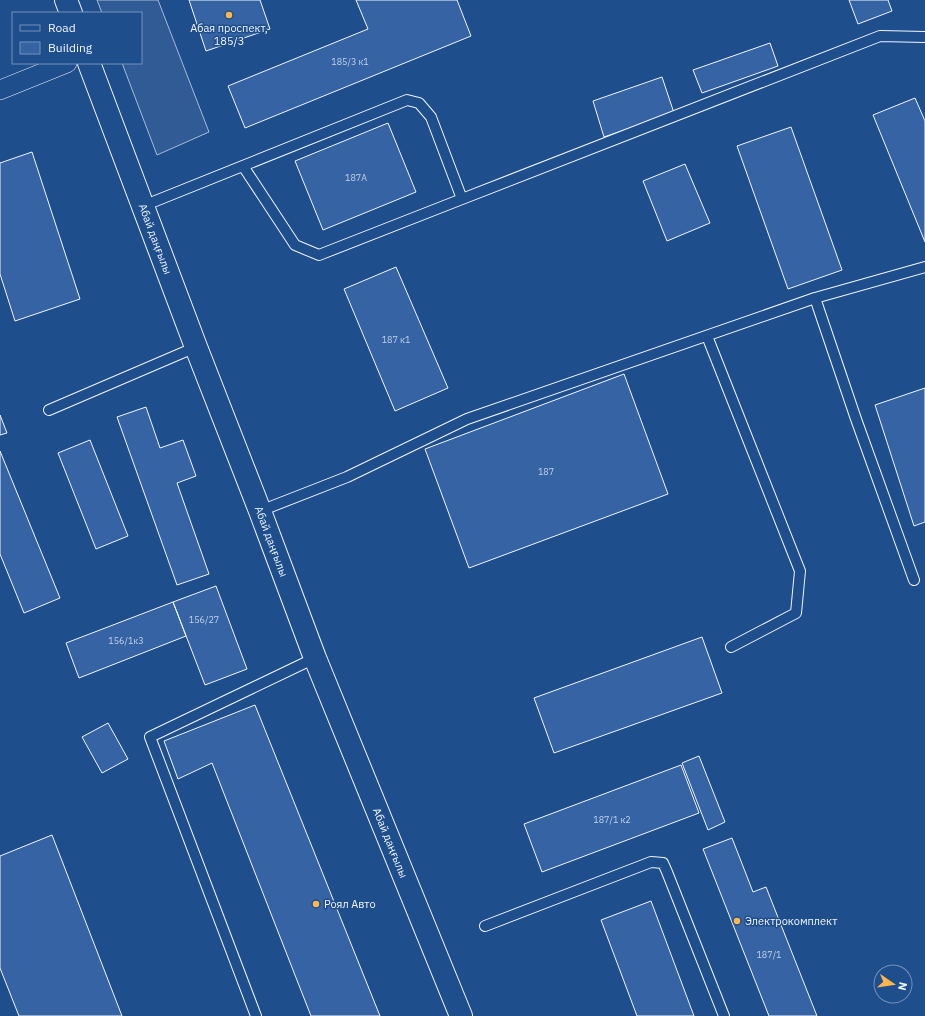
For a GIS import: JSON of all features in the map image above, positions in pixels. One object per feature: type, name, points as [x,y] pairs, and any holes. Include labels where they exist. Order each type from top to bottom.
[{"type":"main road","points":[[66,0],[71,12]]},
{"type":"main road","name":"Абай даңғылы","points":[[89,64],[315,658],[461,1016]]},
{"type":"street","points":[[0,90],[65,64]]},
{"type":"lane","points":[[243,166],[295,245],[319,255],[880,36],[925,37]]},
{"type":"lane","points":[[143,206],[407,100],[419,103],[431,117],[462,199]]},
{"type":"lane","points":[[260,510],[347,477],[467,419],[815,298],[925,267]]},
{"type":"lane","points":[[815,298],[856,420],[914,580]]},
{"type":"lane","points":[[707,336],[800,571],[796,613],[731,647]]},
{"type":"lane","points":[[49,410],[196,347]]},
{"type":"lane","points":[[256,1016],[150,737],[315,658]]},
{"type":"lane","points":[[485,926],[651,862],[662,863],[670,879],[724,1016]]},
{"type":"shaded area","points":[[97,0],[158,0],[209,132],[157,155],[122,64],[142,64],[142,12],[102,12]]},
{"type":"building","name":"Абая проспект, 185/3","points":[[189,0],[260,0],[270,29],[206,51]]},
{"type":"building","points":[[356,0],[457,0],[471,36],[245,128],[228,86],[368,29]]},
{"type":"building","points":[[849,0],[888,0],[892,11],[858,24]]},
{"type":"building","points":[[770,43],[778,66],[702,93],[693,70]]},
{"type":"building","points":[[662,77],[674,113],[604,137],[593,101]]},
{"type":"building","points":[[915,98],[925,121],[925,242],[873,115]]},
{"type":"building","points":[[388,123],[416,192],[323,230],[295,161]]},
{"type":"building","points":[[791,127],[842,270],[788,289],[737,146]]},
{"type":"building","points":[[32,152],[80,299],[15,321],[0,274],[0,163]]},
{"type":"building","points":[[685,164],[710,223],[667,241],[643,181]]},
{"type":"building","points":[[396,267],[448,388],[395,411],[344,289]]},
{"type":"building","points":[[624,374],[668,494],[469,568],[425,449]]},
{"type":"building","points":[[925,388],[925,522],[914,526],[875,405]]},
{"type":"building","points":[[146,407],[160,448],[183,440],[196,476],[177,483],[209,574],[177,585],[117,417]]},
{"type":"building","points":[[0,415],[7,433],[0,435]]},
{"type":"building","points":[[90,440],[128,536],[96,549],[58,453]]},
{"type":"building","points":[[0,451],[60,598],[24,613],[0,554]]},
{"type":"building","points":[[216,586],[247,669],[205,685],[173,602]]},
{"type":"building","points":[[173,602],[186,636],[79,678],[66,643]]},
{"type":"building","points":[[702,637],[722,693],[554,753],[534,698]]},
{"type":"building","points":[[255,705],[380,1016],[311,1016],[212,763],[178,779],[164,741]]},
{"type":"building","points":[[108,723],[128,759],[102,773],[82,737]]},
{"type":"building","points":[[699,756],[725,822],[708,830],[682,763]]},
{"type":"building","points":[[681,765],[699,813],[542,872],[524,824]]},
{"type":"building","points":[[52,835],[122,1016],[19,1016],[0,968],[0,856]]},
{"type":"building","points":[[732,838],[753,892],[766,887],[817,1016],[769,1016],[703,849]]},
{"type":"building","points":[[651,901],[694,1016],[637,1016],[601,920]]},
{"type":"place","name":"Абая проспект, 185/3","points":[[229,15]]},
{"type":"place","name":"Роял Авто","points":[[316,904]]},
{"type":"place","name":"Электрокомплект","points":[[737,921]]}]
